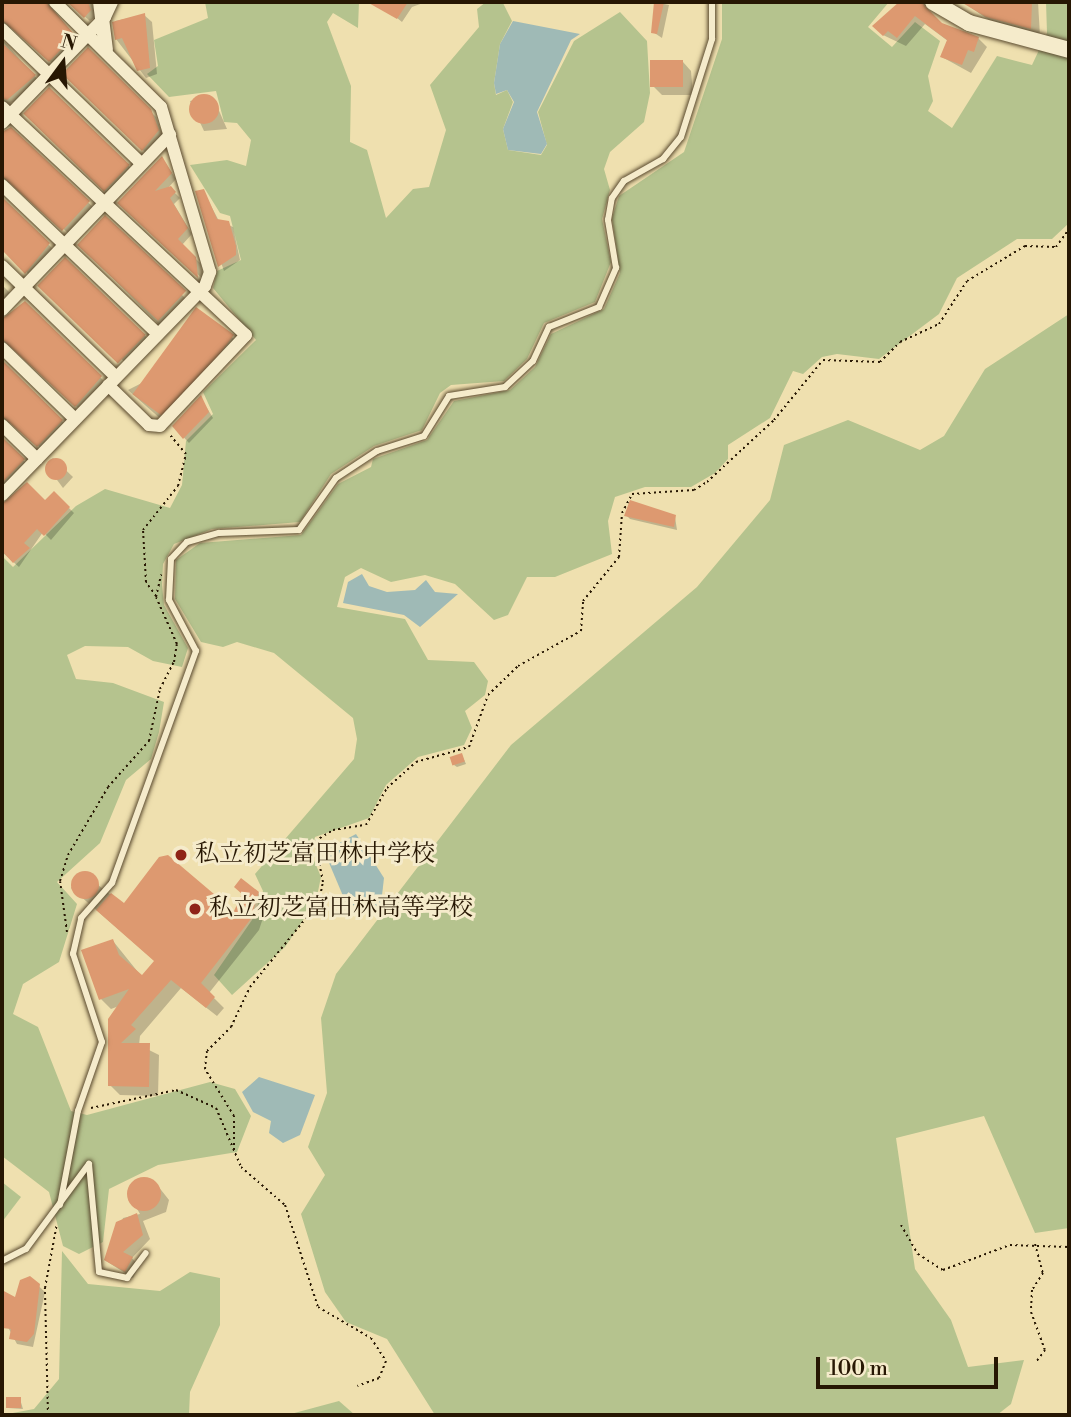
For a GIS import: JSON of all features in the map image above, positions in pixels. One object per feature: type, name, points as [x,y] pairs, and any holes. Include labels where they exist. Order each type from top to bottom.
[{"type":"main road","points":[[933,2],[969,23],[1069,50]]},
{"type":"street","points":[[2,495],[196,294],[210,272],[170,135],[155,98],[55,2]]},
{"type":"street","points":[[100,2],[106,50]]},
{"type":"street","points":[[2,266],[112,381],[149,425],[160,426],[246,335],[196,294],[103,204],[4,115],[102,20],[112,2]]},
{"type":"street","points":[[2,29],[142,164]]},
{"type":"street","points":[[2,310],[170,135]]},
{"type":"street","points":[[2,184],[157,333]]},
{"type":"street","points":[[2,348],[75,419]]},
{"type":"street","points":[[2,425],[37,458]]},
{"type":"lane","points":[[60,1205],[78,1111],[102,1042],[73,954],[82,918],[112,883],[197,651],[169,600],[169,571],[177,550],[201,537],[299,530],[331,482],[376,451],[425,436],[449,396],[505,387],[533,361],[549,327],[599,307],[616,268],[608,220],[612,198],[624,181],[663,159],[681,137],[712,39],[712,2]]},
{"type":"lane","points":[[2,1261],[26,1249],[89,1164],[99,1272],[127,1278],[146,1253]]},
{"type":"path","points":[[234,1150],[234,1116],[205,1069],[207,1051],[231,1027],[250,987],[319,902],[323,882],[315,841],[333,830],[366,825],[387,788],[416,762],[469,747],[488,695],[503,687],[518,666],[581,631],[583,601],[619,557],[622,513],[632,494],[694,490],[707,482],[774,421],[823,360],[880,362],[900,342],[939,324],[967,281],[1025,246],[1056,247],[1069,229]]},
{"type":"path","points":[[73,954],[60,881],[68,855],[108,786],[149,741],[160,690],[174,662],[177,644],[156,597],[146,582],[143,530],[178,486],[186,454],[160,426]]},
{"type":"path","points":[[156,597],[160,576],[169,571]]},
{"type":"path","points":[[78,1111],[142,1093],[187,1093],[216,1108],[248,1176],[285,1205],[318,1307],[371,1338],[386,1360],[379,1378],[357,1386]]},
{"type":"path","points":[[48,1415],[46,1288],[60,1205]]},
{"type":"path","points":[[901,1224],[918,1254],[943,1270],[955,1270],[984,1251],[1035,1243],[1069,1247]]},
{"type":"path","points":[[1035,1243],[1043,1273],[1032,1290],[1031,1312],[1045,1350],[1036,1362]]},
{"type":"green space","points":[[205,2],[359,2],[358,28],[333,13],[327,22],[351,86],[350,142],[367,150],[386,218],[413,189],[429,187],[446,130],[430,85],[479,27],[477,9],[486,2],[503,3],[512,21],[500,44],[494,83],[496,95],[507,90],[513,102],[503,129],[508,150],[541,155],[547,145],[538,112],[574,41],[620,12],[647,41],[650,93],[644,122],[610,152],[604,169],[610,190],[602,219],[611,262],[595,302],[544,323],[527,359],[504,381],[451,385],[440,393],[422,430],[374,446],[331,474],[300,522],[212,529],[174,544],[163,564],[162,585],[164,605],[188,648],[182,667],[153,661],[128,647],[85,646],[67,655],[76,679],[113,683],[164,702],[151,759],[126,780],[100,843],[57,882],[77,904],[59,962],[23,984],[13,1014],[38,1027],[71,1111],[87,1115],[210,1082],[235,1089],[251,1116],[237,1152],[158,1165],[109,1189],[103,1242],[79,1254],[63,1246],[49,1192],[2,1156],[2,556],[13,567],[76,506],[105,489],[170,508],[182,485],[186,441],[213,414],[203,392],[256,340],[213,288],[217,271],[241,260],[230,216],[220,213],[190,165],[227,160],[246,166],[251,140],[237,123],[224,122],[216,91],[169,97],[147,74],[158,66],[154,40],[208,18]]},
{"type":"green space","points":[[722,2],[889,2],[868,27],[892,47],[915,22],[940,41],[928,76],[933,101],[928,111],[952,128],[997,56],[1032,65],[1047,33],[1046,2],[1069,2],[1069,223],[1052,239],[1017,239],[957,278],[939,314],[879,359],[837,354],[822,357],[803,374],[793,371],[770,418],[728,445],[728,459],[715,473],[691,487],[645,487],[615,497],[608,521],[612,554],[555,577],[527,577],[508,615],[494,620],[455,584],[425,575],[391,582],[361,568],[345,577],[337,607],[405,619],[428,660],[474,662],[488,681],[485,695],[465,711],[472,728],[464,745],[418,757],[386,785],[369,818],[315,837],[311,853],[321,877],[316,901],[285,947],[232,995],[214,975],[252,920],[263,891],[255,874],[354,759],[357,739],[353,718],[274,653],[237,642],[223,647],[201,642],[175,599],[176,560],[200,543],[301,535],[338,484],[371,467],[373,459],[427,440],[454,401],[510,390],[535,367],[551,334],[604,309],[620,273],[612,218],[619,196],[684,152],[722,39]]},
{"type":"green space","points":[[1069,314],[1069,1228],[1035,1233],[984,1116],[896,1138],[915,1269],[951,1320],[968,1367],[1024,1360],[1011,1404],[997,1415],[435,1415],[387,1339],[346,1322],[325,1292],[301,1214],[325,1175],[308,1147],[327,1093],[321,1018],[336,974],[511,745],[697,587],[770,500],[784,445],[848,420],[920,450],[944,436],[985,369]]},
{"type":"green space","points":[[2,1182],[21,1197],[2,1222]]},
{"type":"green space","points":[[62,1251],[88,1284],[160,1291],[190,1272],[220,1278],[220,1325],[190,1392],[189,1415],[2,1415],[34,1409],[59,1379]]},
{"type":"green space","points":[[339,1401],[355,1415],[287,1415]]},
{"type":"water","points":[[513,21],[580,34],[571,40],[537,112],[547,144],[541,154],[508,150],[503,129],[514,102],[507,90],[496,94],[494,83],[500,44]]},
{"type":"water","points":[[362,574],[369,586],[387,592],[415,590],[426,580],[435,592],[458,594],[420,627],[404,615],[343,603],[348,582]]},
{"type":"water","points":[[356,834],[384,878],[381,904],[368,910],[346,903],[324,851]]},
{"type":"water","points":[[259,1077],[315,1095],[300,1135],[283,1143],[269,1133],[271,1121],[253,1112],[242,1092]]},
{"type":"building","points":[[2,2],[46,2],[75,35],[49,62],[2,20]]},
{"type":"building","points":[[67,2],[88,2],[91,10],[84,18]]},
{"type":"building","points":[[367,2],[408,2],[397,19]]},
{"type":"building","points":[[654,2],[664,2],[657,34],[651,33]]},
{"type":"building","points":[[899,2],[921,2],[942,23],[979,37],[974,52],[968,50],[962,65],[940,57],[947,40],[915,16],[897,38],[888,31],[883,36],[872,26]]},
{"type":"building","points":[[961,2],[1032,2],[1031,29],[986,17]]},
{"type":"building","points":[[145,13],[150,68],[137,71],[122,38],[115,40],[112,22]]},
{"type":"building","points":[[2,43],[36,75],[7,100],[2,98]]},
{"type":"building","points":[[88,47],[151,109],[159,130],[142,151],[62,74]]},
{"type":"building","points":[[650,60],[683,60],[683,87],[650,87]]},
{"type":"building","points":[[49,87],[130,165],[104,191],[23,114]]},
{"type":"building","points":[[204,94],[214,99],[219,109],[214,119],[204,124],[194,119],[189,109],[194,99]]},
{"type":"building","points":[[11,127],[90,201],[62,231],[2,176],[2,132]]},
{"type":"building","points":[[162,156],[172,173],[155,191],[171,186],[176,192],[170,198],[188,228],[178,239],[196,257],[198,278],[117,203]]},
{"type":"building","points":[[204,189],[217,219],[229,221],[236,246],[236,255],[218,267],[195,191]]},
{"type":"building","points":[[2,197],[50,243],[25,274],[2,250]]},
{"type":"building","points":[[105,215],[186,291],[158,321],[77,245]]},
{"type":"building","points":[[65,257],[146,335],[118,364],[37,286]]},
{"type":"building","points":[[25,301],[102,376],[75,407],[2,339],[2,319]]},
{"type":"building","points":[[196,307],[234,335],[171,422],[133,394]]},
{"type":"building","points":[[2,360],[63,420],[37,447],[2,416]]},
{"type":"building","points":[[201,395],[209,412],[183,439],[172,426]]},
{"type":"building","points":[[2,437],[25,459],[2,483]]},
{"type":"building","points":[[56,458],[64,461],[67,469],[64,477],[56,480],[48,477],[45,469],[48,461]]},
{"type":"building","points":[[27,482],[45,500],[54,491],[70,507],[44,536],[37,529],[24,543],[30,548],[13,563],[2,551],[2,504]]},
{"type":"building","points":[[630,500],[676,515],[674,527],[624,516]]},
{"type":"building","points":[[462,753],[465,762],[452,766],[450,757]]},
{"type":"building","points":[[168,855],[234,911],[242,894],[234,887],[241,878],[259,892],[250,920],[201,983],[215,997],[206,1008],[171,980],[131,1025],[136,1029],[121,1043],[150,1043],[149,1087],[108,1086],[108,1019],[129,989],[99,1000],[81,950],[113,939],[119,955],[142,975],[154,961],[96,910],[111,893],[124,903],[159,857]]},
{"type":"building","points":[[85,871],[95,875],[99,885],[95,895],[85,899],[75,895],[71,885],[75,875]]},
{"type":"building","points":[[144,1177],[156,1182],[161,1194],[156,1206],[144,1211],[132,1206],[127,1194],[132,1182]]},
{"type":"building","points":[[137,1213],[143,1235],[123,1252],[133,1257],[125,1272],[104,1260],[116,1222]]},
{"type":"building","points":[[30,1276],[40,1284],[34,1334],[27,1342],[9,1339],[11,1329],[2,1328],[2,1290],[15,1297],[20,1280]]},
{"type":"building","points":[[6,1397],[21,1397],[21,1408],[6,1408]]},
{"type":"place","name":"私立初芝富田林中学校","points":[[181,855]]},
{"type":"place","name":"私立初芝富田林高等学校","points":[[195,909]]}]
